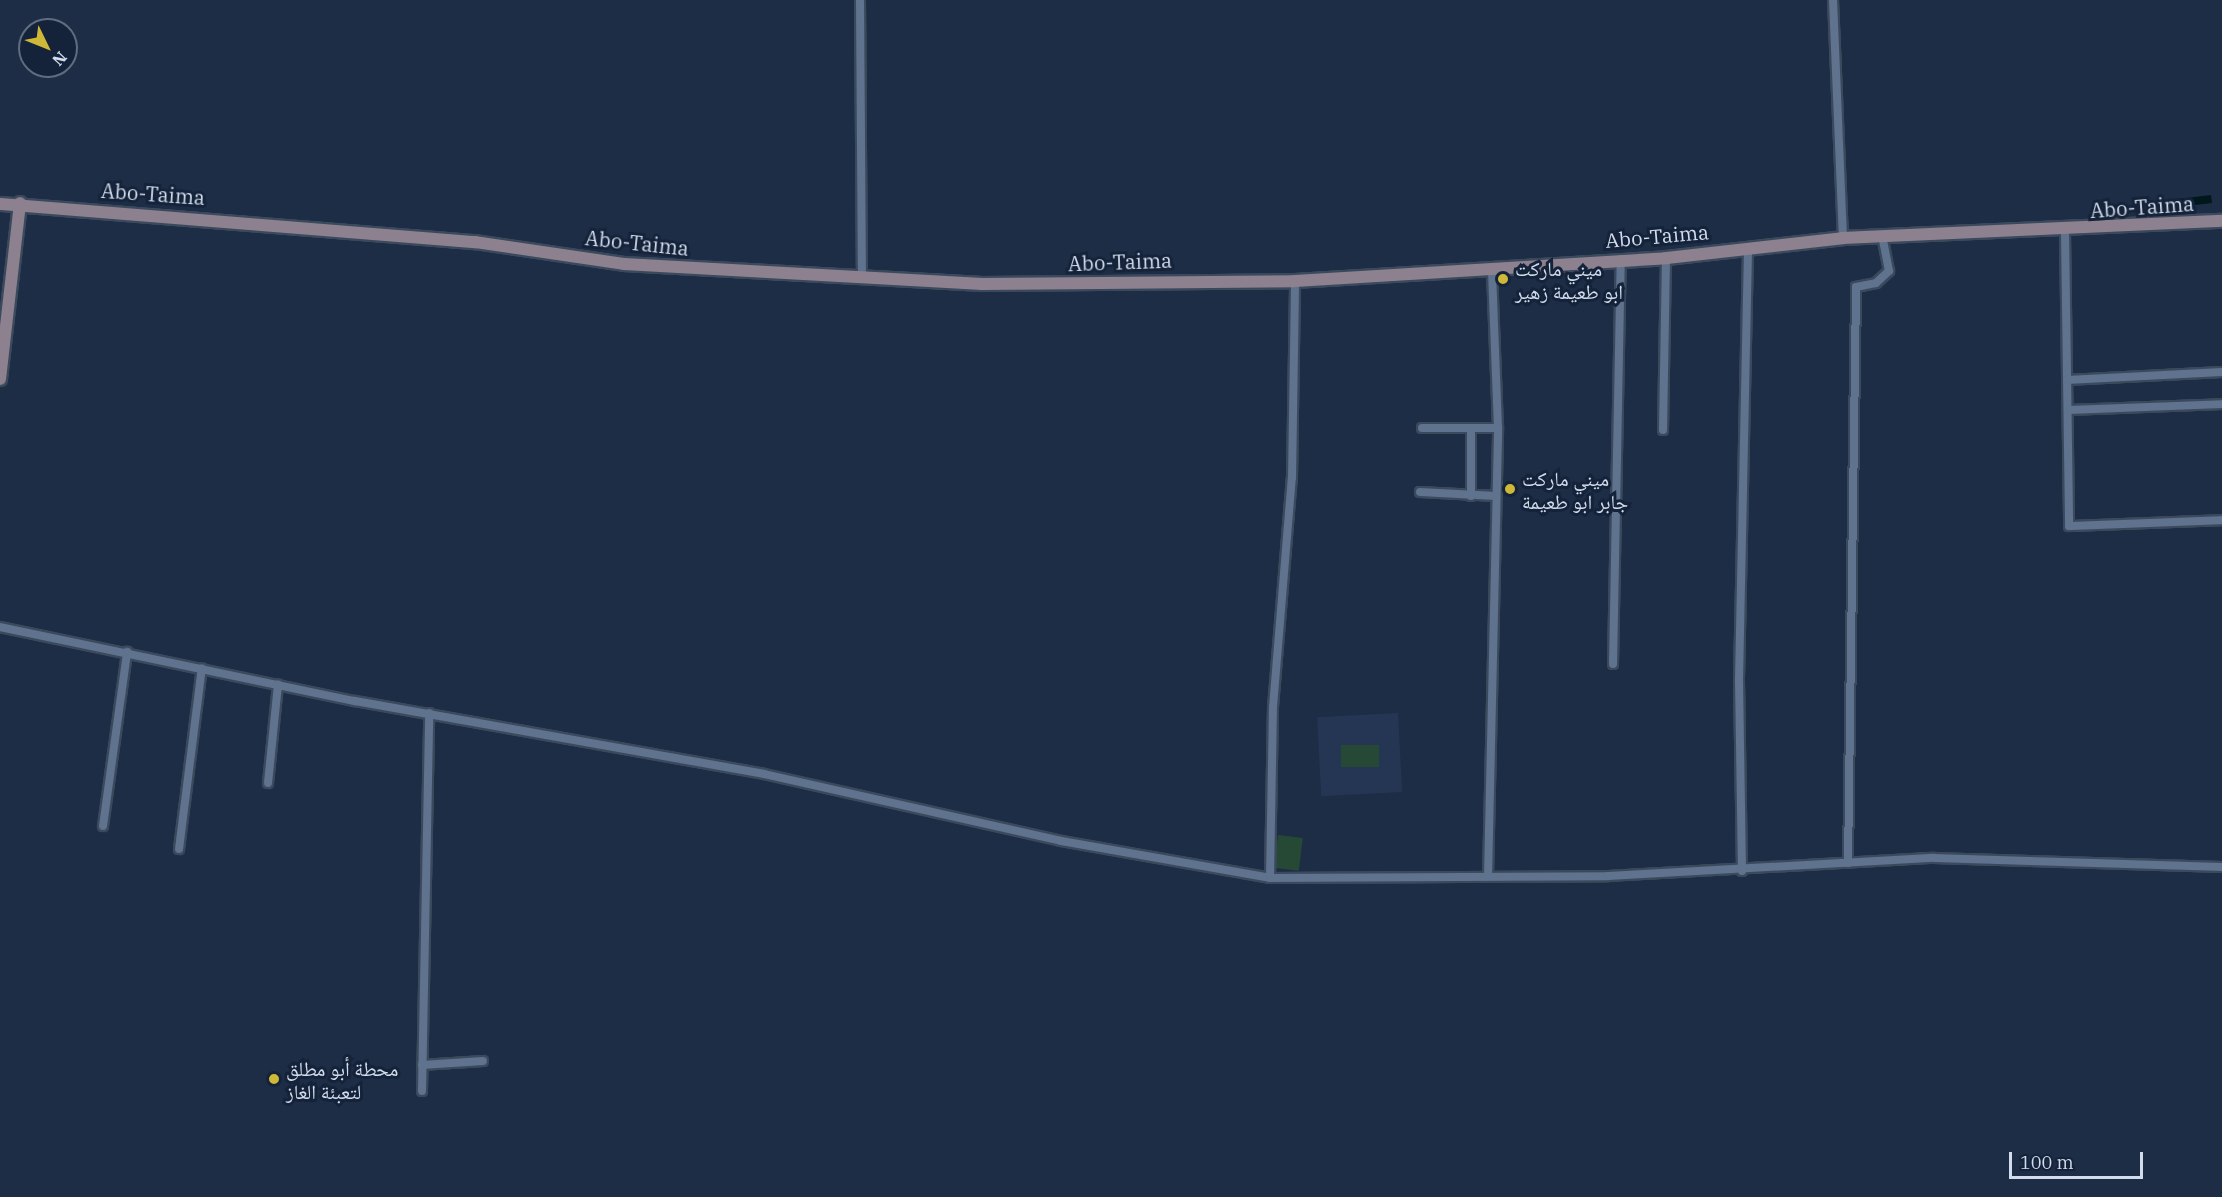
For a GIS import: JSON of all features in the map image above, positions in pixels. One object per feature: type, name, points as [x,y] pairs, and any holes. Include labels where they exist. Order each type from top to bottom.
[{"type":"street","points":[[860,0],[862,275]]},
{"type":"street","points":[[1833,0],[1843,238]]},
{"type":"street","points":[[0,379],[2,339],[20,203]]},
{"type":"street","name":"Abo-Taima","points":[[0,204],[20,203],[475,242],[624,264],[862,275],[982,284],[1295,281],[1492,269],[1621,258],[1666,258],[1843,238],[2066,232],[2222,221]]},
{"type":"street","points":[[2066,232],[2069,526],[2222,520]]},
{"type":"street","points":[[1848,863],[1856,287],[1876,283],[1889,271],[1882,236]]},
{"type":"street","points":[[1742,872],[1739,680],[1748,247]]},
{"type":"street","points":[[1612,664],[1621,258]]},
{"type":"street","points":[[1663,430],[1666,258]]},
{"type":"street","points":[[1488,876],[1498,428],[1492,269]]},
{"type":"street","points":[[1270,878],[1275,686],[1292,478],[1295,281]]},
{"type":"street","points":[[2067,380],[2222,372]]},
{"type":"street","points":[[2069,410],[2222,404]]},
{"type":"street","points":[[1422,428],[1498,428]]},
{"type":"street","points":[[1471,429],[1471,496]]},
{"type":"street","points":[[1420,492],[1496,496]]},
{"type":"street","points":[[0,627],[278,685],[764,774],[1061,841],[1270,878],[1742,872],[1848,863],[2055,858],[2222,867]]},
{"type":"street","points":[[103,826],[127,652]]},
{"type":"street","points":[[179,849],[202,668]]},
{"type":"street","points":[[268,783],[278,685]]},
{"type":"street","points":[[422,1091],[429,713]]},
{"type":"street","points":[[422,1065],[483,1061]]},
{"type":"shaded area","points":[[2211,195],[2212,203],[2168,208],[2167,200]]},
{"type":"shaded area","points":[[1398,713],[1402,792],[1321,796],[1317,717]]},
{"type":"green space","points":[[1341,745],[1379,745],[1379,767],[1341,767]]},
{"type":"green space","points":[[1278,835],[1303,838],[1299,871],[1274,868]]},
{"type":"place","name":"ميني ماركت ابو طعيمة زهير","points":[[1503,279]]},
{"type":"place","name":"ميني ماركت جابر ابو طعيمة","points":[[1510,489]]},
{"type":"place","name":"محطة أبو مطلق لتعبئة الغاز","points":[[274,1079]]}]
